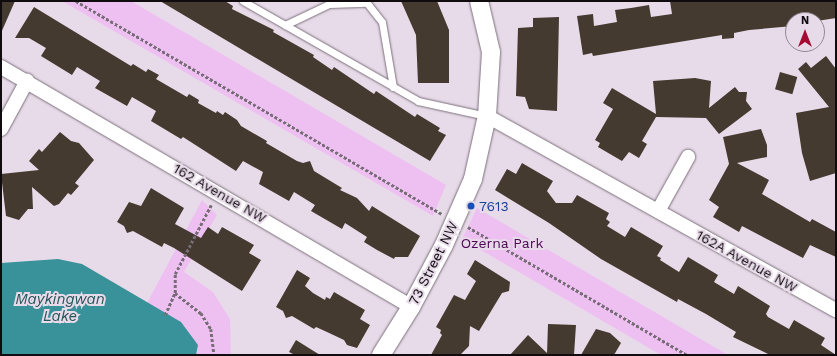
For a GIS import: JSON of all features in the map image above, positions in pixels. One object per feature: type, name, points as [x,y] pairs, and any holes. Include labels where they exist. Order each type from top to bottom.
[{"type":"street","name":"73 Street NW","points":[[381,355],[411,307],[455,220],[472,179],[487,116],[491,52],[482,1]]},
{"type":"street","name":"162 Avenue NW","points":[[1,67],[218,192],[411,307]]},
{"type":"street","points":[[1,128],[27,82]]},
{"type":"street","name":"162A Avenue NW","points":[[487,116],[836,310]]},
{"type":"street","points":[[658,211],[688,157]]},
{"type":"lane","points":[[243,1],[418,101],[487,116]]},
{"type":"lane","points":[[285,25],[329,4],[367,3],[382,22],[393,87]]},
{"type":"path","points":[[76,1],[432,210],[455,220],[687,355]]},
{"type":"path","points":[[165,315],[174,293],[175,274],[218,192]]},
{"type":"path","points":[[174,293],[201,313],[212,329],[214,355]]},
{"type":"green space","points":[[62,1],[131,1],[446,185],[433,216]]},
{"type":"green space","points":[[202,200],[217,215],[184,272],[213,292],[230,319],[231,355],[149,355],[147,303]]},
{"type":"green space","name":"Ozerna Park","points":[[477,208],[728,355],[661,355],[462,239]]},
{"type":"water","name":"Maykingwan Lake","points":[[58,259],[82,264],[181,322],[198,345],[196,355],[1,355],[1,263]]},
{"type":"building","points":[[1,1],[15,1],[1,33]]},
{"type":"building","points":[[160,1],[225,1],[233,6],[232,9],[274,30],[273,32],[314,55],[313,57],[332,70],[334,67],[374,94],[376,91],[415,117],[417,114],[440,128],[438,131],[446,135],[430,161]]},
{"type":"building","points":[[401,1],[437,1],[449,30],[449,83],[418,83],[416,35]]},
{"type":"building","points":[[670,1],[836,1],[836,18],[825,20],[825,12],[785,12],[785,27],[734,33],[734,38],[722,39],[722,35],[593,56],[592,53],[583,55],[577,16],[593,14],[594,26],[617,22],[615,10],[649,5],[651,17],[672,14]]},
{"type":"building","points":[[34,7],[131,66],[133,64],[146,72],[148,69],[159,75],[156,79],[187,97],[189,94],[199,100],[198,103],[216,113],[217,111],[223,115],[225,112],[237,120],[241,126],[297,161],[303,163],[310,161],[314,171],[342,188],[340,190],[357,198],[369,211],[372,206],[420,236],[408,257],[395,257],[394,259],[377,250],[364,242],[367,237],[345,223],[342,229],[311,211],[315,205],[294,192],[289,201],[259,184],[263,172],[243,161],[236,171],[183,137],[181,139],[151,121],[156,111],[132,97],[127,106],[95,88],[100,81],[77,67],[72,75],[41,56],[46,48],[29,38],[15,38]]},
{"type":"building","points":[[559,17],[557,111],[529,109],[525,97],[516,96],[518,28],[533,27],[533,18]]},
{"type":"building","points":[[826,56],[836,69],[836,173],[810,181],[802,153],[796,113],[829,107],[798,69],[806,62],[811,68]]},
{"type":"building","points":[[780,72],[797,77],[792,94],[775,89]]},
{"type":"building","points":[[695,78],[711,81],[709,108],[735,87],[739,92],[747,92],[746,101],[752,109],[719,134],[706,118],[656,117],[642,141],[647,144],[639,158],[629,152],[622,161],[598,147],[600,143],[595,140],[613,109],[603,103],[612,88],[656,114],[653,81]]},
{"type":"building","points":[[761,129],[767,145],[767,157],[737,163],[769,180],[762,194],[810,222],[812,219],[836,232],[836,257],[810,245],[803,258],[742,226],[739,232],[713,217],[719,207],[709,200],[729,164],[723,137]]},
{"type":"building","points":[[60,132],[71,141],[79,143],[94,160],[75,183],[79,186],[71,195],[68,193],[59,204],[54,206],[32,187],[33,209],[28,209],[19,220],[6,216],[1,174],[39,170],[29,161],[39,149],[42,152]]},
{"type":"building","points":[[522,163],[553,181],[547,191],[556,203],[572,203],[577,195],[609,213],[606,219],[610,222],[607,226],[625,237],[631,227],[663,246],[657,256],[661,258],[660,260],[679,272],[688,257],[718,275],[714,282],[734,294],[738,286],[770,306],[766,314],[768,317],[789,329],[794,320],[825,338],[821,345],[836,355],[770,355],[733,337],[736,332],[706,314],[678,299],[677,302],[601,259],[549,223],[495,190],[507,169],[516,174]]},
{"type":"building","points":[[151,188],[184,208],[175,224],[201,238],[208,227],[218,234],[222,227],[254,245],[249,253],[261,260],[242,291],[174,248],[164,243],[162,247],[133,231],[127,233],[124,226],[117,222],[129,202],[141,206]]},
{"type":"building","points":[[475,260],[510,282],[509,291],[502,293],[479,331],[470,326],[469,346],[460,355],[431,355],[442,335],[440,333],[441,330],[436,327],[454,295],[465,300],[476,281],[467,274]]},
{"type":"building","points":[[297,270],[310,278],[305,286],[313,293],[325,300],[326,297],[330,299],[334,292],[365,310],[360,319],[370,325],[357,348],[347,345],[344,340],[316,327],[314,329],[292,316],[286,318],[283,311],[276,307]]},
{"type":"building","points":[[548,324],[576,325],[574,355],[510,355],[528,335],[547,353]]},
{"type":"building","points":[[596,329],[610,333],[621,343],[614,355],[581,355]]},
{"type":"building","points":[[296,340],[320,355],[295,355],[289,352]]},
{"type":"place","name":"7613","points":[[471,206]]}]
